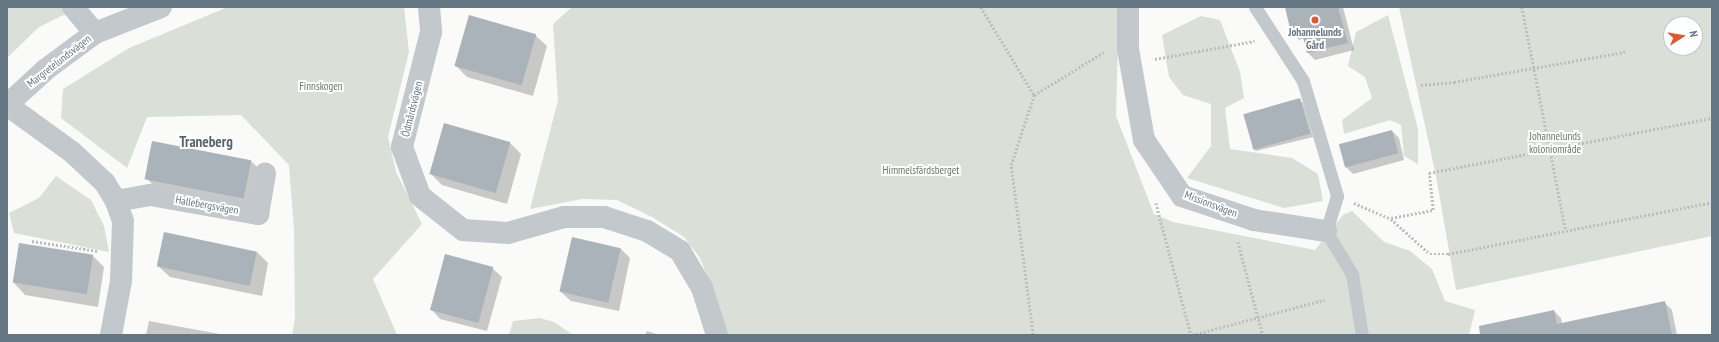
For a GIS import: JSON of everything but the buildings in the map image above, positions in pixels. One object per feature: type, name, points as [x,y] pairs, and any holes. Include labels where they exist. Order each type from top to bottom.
[{"type":"street","points":[[73,7],[95,33]]},
{"type":"street","name":"Margretelundsvägen","points":[[7,105],[45,70],[95,33],[161,7]]},
{"type":"street","name":"Ödmårdsvägen","points":[[429,7],[431,32],[402,147],[420,196],[463,230],[508,233],[564,217],[604,217],[647,231],[680,251],[702,288],[717,335]]},
{"type":"street","name":"Missionsvägen","points":[[1128,7],[1129,56],[1144,140],[1182,196],[1254,220],[1326,231]]},
{"type":"street","points":[[7,105],[72,152],[105,183],[116,201],[123,221],[122,255],[121,281],[111,335]]},
{"type":"street","name":"Hallebergsvägen","points":[[116,201],[150,195],[258,214],[265,174]]},
{"type":"lane","points":[[1255,7],[1303,81],[1336,196],[1326,231],[1352,274],[1362,335]]},
{"type":"path","points":[[981,7],[1034,95]]},
{"type":"path","points":[[1522,7],[1566,231]]},
{"type":"path","points":[[1033,335],[1011,165],[1034,95],[1106,51],[1129,56],[1275,38]]},
{"type":"path","points":[[1421,85],[1454,82],[1625,52]]},
{"type":"path","points":[[1391,218],[1432,210],[1429,173],[1550,148],[1712,118]]},
{"type":"path","points":[[1336,196],[1391,218],[1430,254],[1448,254],[1712,202]]},
{"type":"path","points":[[1156,201],[1192,335],[1324,300]]},
{"type":"path","points":[[32,241],[122,255]]},
{"type":"path","points":[[1238,242],[1263,335]]},
{"type":"green space","points":[[7,7],[80,7],[39,27],[7,58]]},
{"type":"green space","name":"Finnskogen","points":[[228,7],[404,7],[409,52],[388,137],[396,172],[422,224],[373,279],[397,335],[292,335],[295,318],[294,230],[289,165],[241,115],[147,117],[127,168],[61,118],[63,89],[129,48]]},
{"type":"green space","name":"Himmelsfärdsberget","points":[[572,7],[1119,7],[1116,116],[1154,214],[1173,222],[1315,250],[1343,215],[1352,211],[1384,242],[1410,251],[1432,269],[1445,301],[1475,310],[1469,335],[726,335],[717,300],[700,258],[684,237],[652,217],[617,200],[582,199],[530,209],[558,100],[553,24]]},
{"type":"green space","name":"Johannelunds koloniområde","points":[[1399,7],[1712,7],[1712,236],[1456,290],[1435,171]]},
{"type":"green space","points":[[1388,15],[1418,129],[1418,164],[1404,156],[1401,125],[1390,120],[1344,134],[1342,120],[1372,98],[1365,77],[1348,66],[1356,32]]},
{"type":"green space","points":[[1201,16],[1220,20],[1240,72],[1244,98],[1225,108],[1230,149],[1292,158],[1318,174],[1323,201],[1284,208],[1187,178],[1211,146],[1211,104],[1183,95],[1169,77],[1162,35]]},
{"type":"green space","points":[[56,176],[91,200],[104,226],[109,252],[14,233],[9,213],[39,198]]},
{"type":"green space","points":[[540,318],[554,322],[573,335],[509,335],[513,321]]},
{"type":"place","name":"Johannelunds Gård","points":[[1315,20]]},
{"type":"district","name":"Traneberg","points":[[206,142]]}]
